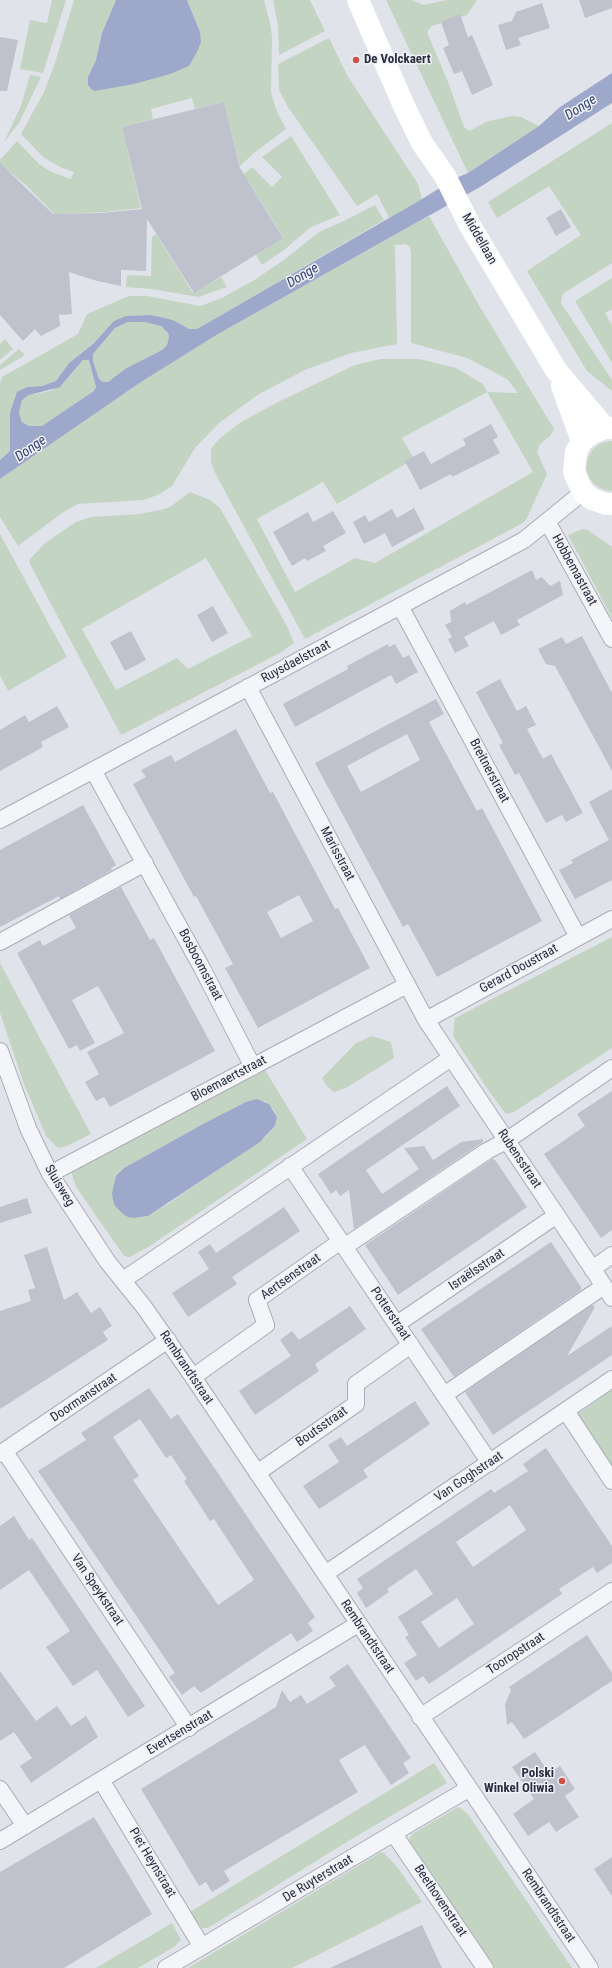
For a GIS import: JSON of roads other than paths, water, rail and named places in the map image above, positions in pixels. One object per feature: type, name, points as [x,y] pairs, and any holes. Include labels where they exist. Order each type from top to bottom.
[{"type":"main road","name":"Middellaan","points":[[346,0],[404,106]]},
{"type":"main road","name":"Middellaan","points":[[358,0],[404,106],[422,143],[445,176],[469,224],[556,370],[582,441]]},
{"type":"main road","name":"Middellaan","points":[[556,370],[609,428]]},
{"type":"main road","points":[[609,428],[592,433],[582,441],[576,452],[574,472],[583,492],[592,499],[606,504],[612,504]]},
{"type":"street","name":"Ruysdaelstraat","points":[[0,820],[524,540],[583,492]]},
{"type":"street","name":"Hobbemastraat","points":[[547,522],[612,639]]},
{"type":"street","name":"Breitnerstraat","points":[[400,606],[578,937]]},
{"type":"street","name":"Marisstraat","points":[[248,687],[426,1020]]},
{"type":"street","name":"Bosboomstraat","points":[[93,770],[145,863],[253,1067]]},
{"type":"street","points":[[0,942],[145,863]]},
{"type":"street","name":"Gerard Doustraat","points":[[426,1020],[612,919]]},
{"type":"street","name":"Bloemaertstraat","points":[[50,1174],[407,985]]},
{"type":"street","name":"Rubensstraat","points":[[426,1020],[608,1292]]},
{"type":"street","name":"Sluisweg","points":[[0,1051],[28,1128],[50,1174],[107,1261],[144,1307]]},
{"type":"street","points":[[123,1280],[290,1166],[334,1139],[451,1058]]},
{"type":"street","points":[[343,1244],[506,1140],[612,1068]]},
{"type":"street","name":"Potterstraat","points":[[290,1166],[490,1463]]},
{"type":"street","name":"Israëlsstraat","points":[[397,1324],[557,1215]]},
{"type":"street","name":"Aertsenstraat","points":[[193,1377],[266,1325],[257,1300],[343,1244]]},
{"type":"street","points":[[592,1269],[612,1255]]},
{"type":"street","points":[[444,1395],[608,1292]]},
{"type":"street","name":"Rembrandtstraat","points":[[144,1307],[168,1340],[326,1574],[468,1789],[590,1968]]},
{"type":"street","name":"Doormanstraat","points":[[3,1453],[168,1340]]},
{"type":"street","name":"Boutsstraat","points":[[257,1473],[356,1404],[356,1384],[411,1345]]},
{"type":"street","name":"Van Goghstraat","points":[[326,1574],[612,1379]]},
{"type":"street","points":[[566,1411],[612,1480]]},
{"type":"street","name":"Van Speykstraat","points":[[3,1453],[189,1728]]},
{"type":"street","name":"Tooropstraat","points":[[420,1717],[612,1591]]},
{"type":"street","name":"Evertsenstraat","points":[[0,1841],[189,1728],[358,1624]]},
{"type":"street","name":"Piet Heynstraat","points":[[102,1780],[202,1947]]},
{"type":"street","points":[[0,1789],[25,1826]]},
{"type":"street","name":"De Ruyterstraat","points":[[166,1968],[468,1789]]},
{"type":"street","name":"Beethovenstraat","points":[[394,1834],[485,1968]]},
{"type":"water","points":[[116,0],[187,0],[200,32],[201,42],[189,66],[170,74],[134,84],[95,91],[92,90],[88,85],[88,77],[96,60],[102,33]]},
{"type":"water","name":"Donge","points":[[612,73],[612,103],[480,187],[218,334],[141,382],[0,479],[0,460],[10,451],[10,413],[17,392],[27,387],[42,386],[56,381],[69,363],[94,343],[114,321],[126,316],[151,315],[173,320],[189,329],[197,329],[456,178],[468,173],[539,126],[560,107]],"holes":[[[128,322],[144,322],[161,326],[168,333],[169,337],[167,345],[162,350],[125,369],[108,382],[103,382],[99,379],[93,361],[93,354],[115,328]],[[83,360],[89,360],[96,387],[94,391],[42,426],[29,426],[22,422],[19,413],[22,400],[29,395],[60,387]]]},
{"type":"water","points":[[257,1099],[269,1104],[277,1117],[275,1126],[260,1142],[148,1216],[134,1218],[128,1217],[115,1206],[112,1193],[116,1176],[124,1168],[205,1123],[246,1102]]},
{"type":"place","name":"De Volckaert","points":[[356,60]]},
{"type":"place","name":"Polski Winkel Oliwia","points":[[562,1781]]}]
